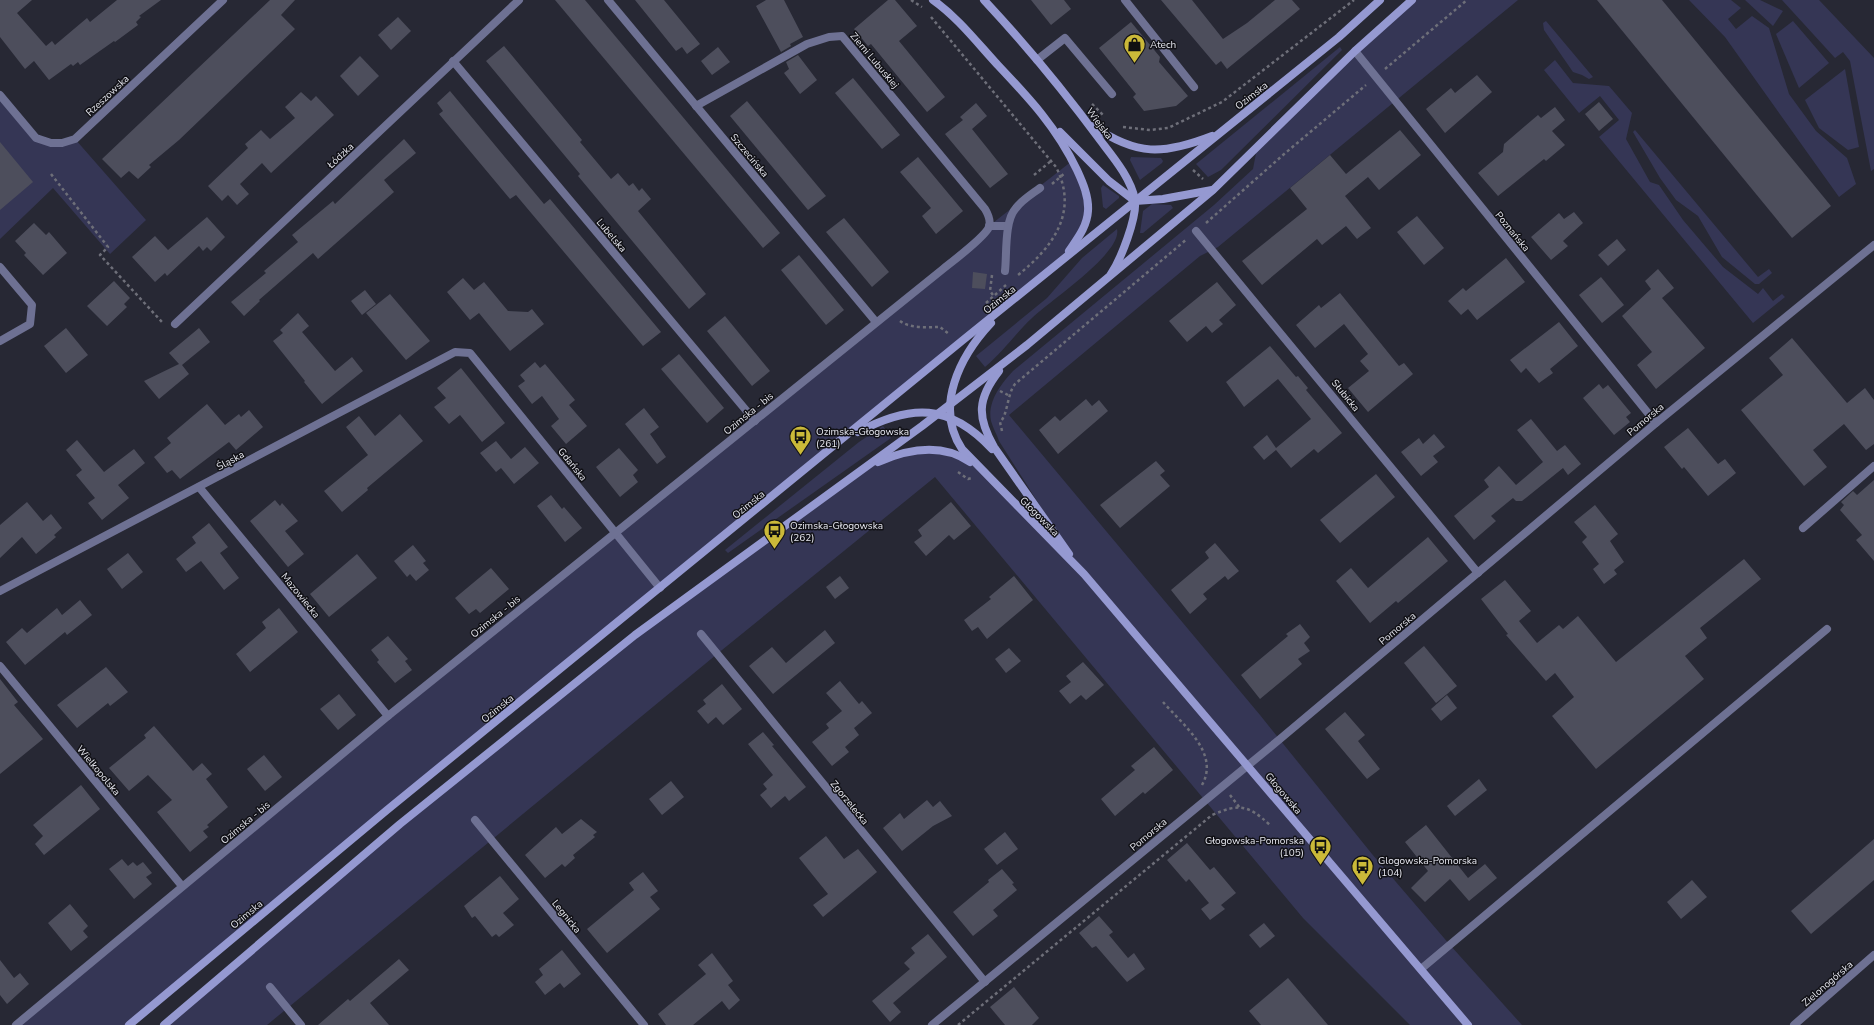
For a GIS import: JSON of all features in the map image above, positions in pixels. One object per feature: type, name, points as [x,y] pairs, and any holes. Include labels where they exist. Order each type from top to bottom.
[{"type":"main road","points":[[932,0],[963,25],[1044,115],[1109,181],[1135,201],[1163,199],[1213,190]]},
{"type":"main road","name":"Wiejska","points":[[984,0],[1037,60],[1088,123],[1122,171],[1135,201]]},
{"type":"main road","name":"Ozimska","points":[[129,1025],[394,805],[1058,263],[1223,131],[1338,37],[1380,0]]},
{"type":"main road","points":[[164,1025],[400,824],[635,635],[866,467],[1005,363],[1213,190],[1355,51],[1412,0]]},
{"type":"main road","points":[[1044,115],[1060,138],[1072,161],[1084,186],[1088,200],[1087,221],[1082,232],[1058,263]]},
{"type":"main road","points":[[1088,123],[1113,139],[1136,148],[1151,151],[1189,144],[1223,131]]},
{"type":"main road","points":[[1107,279],[1117,263],[1130,232],[1135,201]]},
{"type":"main road","points":[[837,444],[870,426],[906,413],[920,412],[937,414],[951,419],[950,404],[954,381],[966,355],[990,324],[1026,290]]},
{"type":"main road","name":"Głogowska","points":[[1005,363],[986,391],[981,414],[986,432],[994,448],[1084,574]]},
{"type":"main road","name":"Głogowska","points":[[951,419],[973,432],[987,444],[1011,470]]},
{"type":"main road","name":"Głogowska","points":[[951,419],[954,436],[958,443],[982,471],[1084,574],[1468,1025]]},
{"type":"main road","name":"Głogowska","points":[[866,467],[900,453],[918,450],[937,450],[961,457],[982,471]]},
{"type":"street","name":"Rzeszowska","points":[[0,95],[36,138],[51,143],[62,143],[75,139],[223,0]]},
{"type":"street","name":"Łódzka","points":[[175,324],[519,0]]},
{"type":"street","name":"Szczecińska","points":[[608,0],[876,322]]},
{"type":"street","points":[[1125,0],[1194,87]]},
{"type":"street","name":"Ziemi Lubuskiej","points":[[696,106],[807,44],[829,37],[842,36],[985,209],[989,216],[989,226]]},
{"type":"street","points":[[1037,60],[1065,38],[1112,94]]},
{"type":"street","name":"Poznańska","points":[[1355,51],[1656,423]]},
{"type":"street","name":"Lubelska","points":[[453,61],[755,421]]},
{"type":"street","points":[[1006,271],[1008,226],[1015,208],[1040,188]]},
{"type":"street","points":[[989,226],[1008,226]]},
{"type":"street","name":"Ozimska - bis","points":[[16,1025],[388,716],[755,421],[984,234],[989,226]]},
{"type":"street","name":"Słubicka","points":[[1196,231],[1478,573]]},
{"type":"street","name":"Pomorska","points":[[932,1025],[1478,573],[1656,423],[1874,245]]},
{"type":"street","points":[[0,267],[32,305],[30,324],[0,341]]},
{"type":"street","name":"Śląska","points":[[0,591],[455,352],[470,354]]},
{"type":"street","name":"Gdańska","points":[[470,354],[660,588]]},
{"type":"street","points":[[1803,528],[1874,466]]},
{"type":"street","name":"Mazowiecka","points":[[199,487],[388,716]]},
{"type":"street","points":[[1420,969],[1827,629]]},
{"type":"street","name":"Zgorzelecka","points":[[701,634],[985,982]]},
{"type":"street","name":"Wielkopolska","points":[[0,666],[182,886]]},
{"type":"street","name":"Legnicka","points":[[475,820],[644,1025]]},
{"type":"street","name":"Zielonogórska","points":[[1794,1025],[1874,955]]},
{"type":"street","points":[[270,987],[301,1025]]},
{"type":"path","points":[[911,0],[924,9]]},
{"type":"path","points":[[1121,127],[1146,130],[1168,128],[1217,104],[1354,0]]},
{"type":"path","points":[[1000,422],[1004,414],[1008,395],[1015,384],[1467,0]]},
{"type":"path","points":[[927,13],[1056,167],[1063,183],[1062,188],[1065,204],[1060,223],[1046,249],[1015,277]]},
{"type":"path","points":[[1192,169],[1203,179]]},
{"type":"path","points":[[51,174],[108,247],[100,255],[170,330],[175,324]]},
{"type":"path","points":[[1223,202],[1227,205]]},
{"type":"path","points":[[983,306],[1009,282]]},
{"type":"path","points":[[889,312],[906,325],[940,327],[949,334],[955,330]]},
{"type":"path","points":[[1163,702],[1203,749],[1207,763],[1207,772],[1200,789]]},
{"type":"path","points":[[958,1025],[1212,814],[1232,808],[1248,808],[1270,825]]},
{"type":"shaded area","points":[[1412,0],[1518,0],[1218,247],[1200,256],[1009,415],[1260,715],[1372,854],[1450,945],[1522,1025],[1410,1025],[1303,918],[935,477],[722,650],[267,1025],[164,1025],[400,824],[635,635],[866,467],[926,449],[976,465],[1082,572],[999,441],[991,421],[990,414],[996,394],[1013,371],[1214,205],[1253,169],[1257,148]]},
{"type":"shaded area","points":[[1689,0],[1731,0],[1741,8],[1728,19],[1736,29],[1752,16],[1769,28],[1789,94],[1816,131],[1847,158],[1856,184],[1839,197],[1725,37]]},
{"type":"shaded area","points":[[1745,0],[1760,0],[1783,11],[1773,26]]},
{"type":"shaded area","points":[[1782,0],[1819,0],[1874,58],[1874,169],[1871,171],[1850,61],[1843,52],[1835,58]]},
{"type":"shaded area","points":[[1546,21],[1593,77],[1589,79],[1573,72],[1544,30],[1543,23]]},
{"type":"shaded area","points":[[1793,21],[1829,63],[1799,88],[1776,34]]},
{"type":"shaded area","points":[[1340,47],[1342,50],[1221,170],[1208,177],[1196,164]]},
{"type":"shaded area","points":[[1555,60],[1573,83],[1609,86],[1632,113],[1626,139],[1650,182],[1659,185],[1683,220],[1723,267],[1758,294],[1763,288],[1773,301],[1782,294],[1785,297],[1753,323],[1599,137],[1619,120],[1600,96],[1579,113],[1544,70]]},
{"type":"shaded area","points":[[1845,69],[1859,147],[1848,150],[1819,128],[1805,100]]},
{"type":"shaded area","points":[[0,95],[36,138],[51,143],[75,139],[146,220],[110,254],[53,188],[0,239]]},
{"type":"shaded area","points":[[1635,130],[1758,277],[1769,269],[1772,273],[1759,284],[1755,284],[1722,257],[1698,216],[1676,200],[1660,178],[1633,132]]},
{"type":"shaded area","points":[[1131,157],[1161,158],[1163,161],[1140,180],[1130,160]]},
{"type":"shaded area","points":[[1072,161],[1088,211],[1068,252],[129,1025],[16,1025],[755,421],[989,226]]},
{"type":"shaded area","points":[[1103,185],[1119,196],[1119,198],[1106,209],[1103,207],[1101,188]]},
{"type":"shaded area","points":[[1152,204],[1171,205],[1173,208],[1143,233],[1140,233],[1143,211]]},
{"type":"shaded area","points":[[1117,229],[1116,239],[1097,263],[1032,318],[985,367],[976,356],[1047,298],[1082,258]]},
{"type":"shaded area","points":[[883,426],[891,438],[728,553],[725,550],[859,442]]},
{"type":"building","points":[[0,0],[32,0],[17,13],[46,46],[52,41],[55,45],[87,18],[90,22],[117,0],[161,0],[139,16],[141,17],[136,22],[138,25],[115,42],[114,41],[80,65],[78,62],[73,66],[71,64],[49,80],[34,61],[25,69],[0,37]]},
{"type":"building","points":[[270,0],[295,0],[281,15],[295,29],[179,140],[149,165],[151,167],[138,179],[129,171],[121,178],[102,159]]},
{"type":"building","points":[[555,0],[585,0],[780,233],[763,248]]},
{"type":"building","points":[[635,0],[664,0],[700,44],[687,54],[682,47],[676,51]]},
{"type":"building","points":[[766,0],[784,0],[803,37],[790,44],[791,46],[781,52],[756,6]]},
{"type":"building","points":[[888,0],[895,0],[917,26],[899,41],[945,97],[927,112],[871,44],[868,46],[854,29]]},
{"type":"building","points":[[1031,0],[1064,0],[1071,9],[1051,25]]},
{"type":"building","points":[[1161,0],[1192,0],[1223,39],[1247,23],[1275,0],[1292,0],[1300,9],[1227,69],[1221,61],[1216,65]]},
{"type":"building","points":[[1597,0],[1662,0],[1831,206],[1792,238]]},
{"type":"building","points":[[398,17],[411,31],[391,50],[378,35]]},
{"type":"building","name":"Atech","points":[[1131,22],[1160,57],[1159,62],[1188,96],[1176,106],[1144,111],[1133,97],[1136,94],[1099,48]]},
{"type":"building","points":[[504,46],[582,140],[580,142],[611,179],[618,173],[629,186],[633,183],[639,191],[642,188],[651,199],[638,211],[706,294],[689,309],[578,176],[580,174],[486,61]]},
{"type":"building","points":[[718,47],[730,62],[712,75],[701,61]]},
{"type":"building","points":[[798,55],[817,80],[800,94],[784,73],[789,69],[786,62]]},
{"type":"building","points":[[360,56],[379,76],[358,96],[340,76]]},
{"type":"building","points":[[1477,75],[1492,92],[1445,133],[1426,109],[1451,88],[1455,93]]},
{"type":"building","points":[[853,78],[900,135],[882,149],[835,93]]},
{"type":"building","points":[[450,91],[544,204],[550,199],[661,332],[643,346],[516,195],[510,199],[439,114],[443,111],[437,103]]},
{"type":"building","points":[[301,92],[311,101],[316,96],[334,115],[271,173],[262,163],[240,184],[249,194],[237,205],[228,195],[222,201],[208,186],[248,148],[245,144],[261,130],[270,139],[295,118],[285,107]]},
{"type":"building","points":[[747,101],[826,196],[808,210],[730,116]]},
{"type":"building","points":[[1599,102],[1613,119],[1599,131],[1585,114]]},
{"type":"building","points":[[976,103],[987,116],[972,129],[1008,174],[990,188],[945,134],[963,120],[960,117]]},
{"type":"building","points":[[1555,107],[1565,120],[1552,131],[1565,145],[1546,161],[1544,159],[1498,196],[1478,173],[1503,152],[1504,144],[1525,126],[1538,115],[1541,118]]},
{"type":"building","points":[[1400,130],[1421,155],[1379,190],[1368,177],[1345,196],[1371,228],[1357,239],[1346,226],[1322,245],[1317,239],[1262,285],[1242,261],[1307,209],[1290,188],[1330,155],[1346,174]]},
{"type":"building","points":[[404,139],[416,153],[384,180],[394,192],[318,259],[313,253],[259,300],[260,301],[244,316],[231,302],[266,273],[264,271],[298,242],[292,235],[333,201],[335,204]]},
{"type":"building","points":[[0,142],[33,182],[0,210]]},
{"type":"building","points":[[918,157],[963,211],[936,234],[922,216],[931,208],[900,172]]},
{"type":"building","points":[[1574,212],[1583,223],[1563,241],[1568,246],[1551,260],[1531,237],[1559,213],[1564,219]]},
{"type":"building","points":[[1417,216],[1444,248],[1424,265],[1397,232]]},
{"type":"building","points":[[207,217],[225,237],[211,251],[207,247],[203,251],[199,246],[167,276],[165,273],[155,282],[132,257],[155,236],[168,250]]},
{"type":"building","points":[[844,218],[889,272],[872,287],[826,232]]},
{"type":"building","points":[[34,223],[46,235],[49,232],[67,253],[43,275],[24,255],[26,253],[15,241]]},
{"type":"building","points":[[1617,239],[1626,250],[1608,266],[1598,255]]},
{"type":"building","points":[[799,255],[844,310],[826,325],[781,270]]},
{"type":"building","points":[[1506,258],[1525,282],[1477,320],[1468,309],[1461,315],[1448,301],[1463,288],[1466,291]]},
{"type":"building","points":[[1658,269],[1674,288],[1662,298],[1705,348],[1656,389],[1637,365],[1652,352],[1622,316],[1651,289],[1645,281]]},
{"type":"building","points":[[973,272],[987,274],[985,289],[972,288]]},
{"type":"building","points":[[1601,277],[1624,305],[1602,323],[1579,295]]},
{"type":"building","points":[[463,278],[474,290],[484,282],[508,311],[528,312],[532,309],[544,324],[510,351],[479,313],[470,320],[447,292]]},
{"type":"building","points":[[114,281],[130,298],[124,304],[127,307],[107,326],[87,306]]},
{"type":"building","points":[[1217,282],[1236,305],[1219,320],[1223,324],[1212,333],[1206,326],[1187,342],[1169,321]]},
{"type":"building","points":[[365,290],[376,304],[362,315],[351,301]]},
{"type":"building","points":[[1340,293],[1399,366],[1404,363],[1413,374],[1368,412],[1348,388],[1369,371],[1360,361],[1368,354],[1344,324],[1315,348],[1296,325],[1319,305],[1321,308]]},
{"type":"building","points":[[390,294],[430,341],[406,360],[366,313]]},
{"type":"building","points":[[298,313],[309,326],[302,332],[335,371],[352,357],[363,371],[322,404],[273,341],[283,333],[280,330]]},
{"type":"building","points":[[725,316],[770,371],[752,386],[707,331]]},
{"type":"building","points":[[1559,322],[1578,346],[1550,369],[1553,373],[1539,383],[1526,368],[1521,373],[1510,360]]},
{"type":"building","points":[[66,328],[88,355],[66,373],[44,346]]},
{"type":"building","points":[[199,328],[210,342],[182,365],[189,374],[159,399],[144,381],[179,364],[169,353]]},
{"type":"building","points":[[1792,338],[1847,403],[1865,388],[1874,400],[1874,444],[1866,450],[1844,424],[1813,450],[1827,467],[1804,486],[1741,410],[1783,375],[1769,358]]},
{"type":"building","points":[[1270,346],[1296,377],[1298,376],[1308,388],[1306,390],[1342,433],[1318,453],[1314,449],[1291,468],[1276,450],[1264,460],[1253,447],[1267,435],[1276,448],[1311,419],[1278,379],[1244,407],[1226,382]]},
{"type":"building","points":[[679,354],[724,408],[707,423],[661,369]]},
{"type":"building","points":[[535,362],[540,368],[545,364],[575,400],[569,405],[587,426],[566,444],[551,426],[559,419],[542,396],[532,404],[518,386],[525,381],[520,375]]},
{"type":"building","points":[[461,368],[505,423],[482,442],[460,415],[449,424],[434,407],[446,398],[437,388]]},
{"type":"building","points":[[1599,384],[1603,389],[1608,385],[1631,413],[1626,417],[1630,422],[1614,435],[1583,398]]},
{"type":"building","points":[[1086,399],[1092,406],[1099,400],[1108,411],[1058,454],[1039,430],[1055,416],[1060,421]]},
{"type":"building","points":[[207,404],[225,425],[239,414],[241,417],[249,410],[263,427],[236,450],[229,442],[180,479],[172,470],[167,473],[154,457],[171,443],[167,438]]},
{"type":"building","points":[[644,408],[659,427],[650,434],[666,457],[657,464],[625,424]]},
{"type":"building","points":[[400,414],[423,441],[367,488],[368,490],[342,512],[324,491],[368,455],[346,427],[359,416],[375,436]]},
{"type":"building","points":[[1531,419],[1557,451],[1565,445],[1581,464],[1568,475],[1563,468],[1522,501],[1516,501],[1513,498],[1491,516],[1496,521],[1474,540],[1454,516],[1489,487],[1484,480],[1499,466],[1516,485],[1543,462],[1517,430]]},
{"type":"building","points":[[1688,428],[1718,464],[1725,459],[1736,473],[1708,496],[1684,467],[1682,469],[1664,447]]},
{"type":"building","points":[[1434,434],[1445,447],[1433,456],[1438,462],[1421,476],[1401,452],[1419,438],[1423,444]]},
{"type":"building","points":[[77,440],[104,472],[134,449],[145,463],[118,485],[129,498],[102,520],[88,503],[95,498],[76,475],[82,470],[66,450]]},
{"type":"building","points":[[496,441],[511,459],[525,447],[539,463],[514,484],[501,468],[496,472],[480,453]]},
{"type":"building","points":[[619,448],[638,470],[633,475],[638,482],[620,497],[596,467]]},
{"type":"building","points":[[1156,461],[1165,471],[1160,475],[1170,486],[1120,528],[1100,505]]},
{"type":"building","points":[[1376,474],[1395,497],[1340,543],[1320,520]]},
{"type":"building","points":[[1874,480],[1874,561],[1856,540],[1862,535],[1840,510],[1844,505],[1841,502],[1853,491],[1857,495]]},
{"type":"building","points":[[551,495],[562,509],[564,507],[582,528],[565,542],[537,506]]},
{"type":"building","points":[[275,500],[280,506],[282,503],[298,521],[285,531],[304,554],[288,567],[250,521]]},
{"type":"building","points":[[27,502],[43,521],[51,514],[62,528],[54,535],[56,537],[36,554],[22,537],[0,558],[0,525]]},
{"type":"building","points":[[951,502],[971,526],[954,540],[949,535],[926,556],[914,542],[922,536],[918,530]]},
{"type":"building","points":[[1595,505],[1618,534],[1610,541],[1624,562],[1614,570],[1617,574],[1604,584],[1593,569],[1599,564],[1582,542],[1587,537],[1574,522]]},
{"type":"building","points":[[209,523],[228,547],[220,553],[239,578],[224,590],[201,561],[186,572],[176,559],[196,543],[192,537]]},
{"type":"building","points":[[1428,537],[1448,561],[1398,603],[1396,601],[1370,623],[1336,581],[1351,568],[1368,588]]},
{"type":"building","points":[[1215,543],[1239,571],[1228,580],[1225,576],[1203,594],[1207,599],[1190,614],[1171,590],[1209,558],[1205,552]]},
{"type":"building","points":[[413,545],[426,561],[423,563],[429,570],[416,581],[410,574],[407,577],[394,561]]},
{"type":"building","points":[[128,553],[143,572],[122,589],[107,569]]},
{"type":"building","points":[[357,554],[377,578],[329,617],[310,594]]},
{"type":"building","points":[[1744,559],[1761,579],[1700,628],[1707,638],[1685,656],[1704,679],[1596,769],[1552,716],[1574,697],[1555,673],[1546,681],[1506,635],[1508,634],[1481,599],[1505,580],[1531,611],[1519,621],[1537,643],[1559,625],[1563,629],[1578,616],[1616,662]]},
{"type":"building","points":[[491,568],[509,589],[480,613],[476,609],[469,614],[455,598]]},
{"type":"building","points":[[840,576],[849,588],[835,599],[826,587]]},
{"type":"building","points":[[1014,576],[1033,600],[987,639],[978,627],[972,631],[964,620],[991,599],[989,597]]},
{"type":"building","points":[[80,600],[92,615],[67,635],[65,632],[25,665],[6,642],[22,628],[27,633],[57,608],[62,615]]},
{"type":"building","points":[[279,608],[298,632],[250,672],[236,654],[266,628],[262,622]]},
{"type":"building","points":[[1300,624],[1310,637],[1304,643],[1310,651],[1298,659],[1302,664],[1260,699],[1241,675],[1288,636],[1286,634]]},
{"type":"building","points":[[825,630],[835,643],[773,694],[749,666],[772,647],[786,663]]},
{"type":"building","points":[[388,636],[408,659],[405,661],[412,670],[395,683],[377,662],[379,660],[371,650]]},
{"type":"building","points":[[1424,646],[1457,686],[1436,703],[1404,663]]},
{"type":"building","points":[[1009,648],[1021,661],[1006,673],[995,659]]},
{"type":"building","points":[[1083,662],[1104,685],[1086,700],[1081,695],[1070,704],[1059,691],[1071,682],[1066,676]]},
{"type":"building","points":[[106,667],[128,692],[110,706],[108,703],[77,728],[57,705]]},
{"type":"building","points":[[0,679],[18,702],[14,705],[43,739],[0,774]]},
{"type":"building","points":[[840,681],[859,704],[862,701],[872,713],[854,728],[859,735],[845,747],[849,752],[832,766],[812,742],[829,728],[826,724],[842,711],[826,693]]},
{"type":"building","points":[[722,684],[742,709],[723,725],[716,717],[708,724],[697,711],[706,704],[703,700]]},
{"type":"building","points":[[339,694],[356,715],[338,730],[320,709]]},
{"type":"building","points":[[1447,695],[1457,708],[1441,721],[1431,709]]},
{"type":"building","points":[[1345,712],[1365,735],[1358,741],[1380,769],[1367,779],[1325,729]]},
{"type":"building","points":[[154,726],[193,771],[202,763],[212,774],[206,779],[228,807],[207,825],[209,827],[203,831],[208,837],[190,852],[157,812],[172,800],[148,775],[129,791],[109,768],[146,738],[144,735]]},
{"type":"building","points":[[763,732],[774,745],[772,746],[806,787],[789,801],[785,796],[771,808],[760,795],[767,789],[763,784],[773,775],[748,744]]},
{"type":"building","points":[[1154,747],[1173,770],[1145,794],[1143,792],[1115,816],[1101,799],[1135,770],[1131,766]]},
{"type":"building","points":[[264,755],[282,777],[265,791],[247,769]]},
{"type":"building","points":[[1479,779],[1487,790],[1455,816],[1447,806]]},
{"type":"building","points":[[671,781],[684,797],[662,815],[649,799]]},
{"type":"building","points":[[81,785],[100,809],[44,855],[35,844],[43,836],[33,825]]},
{"type":"building","points":[[927,800],[933,807],[940,801],[952,816],[933,826],[902,851],[883,828],[900,813],[904,819]]},
{"type":"building","points":[[581,819],[597,832],[593,835],[595,837],[573,855],[575,858],[565,867],[562,864],[545,878],[525,855],[556,827],[562,834]]},
{"type":"building","points":[[1426,825],[1468,878],[1485,864],[1497,878],[1469,901],[1450,879],[1425,902],[1411,888],[1428,871],[1405,842]]},
{"type":"building","points":[[1005,832],[1018,849],[997,865],[984,849]]},
{"type":"building","points":[[826,836],[844,859],[858,849],[877,872],[823,917],[813,905],[828,894],[799,858]]},
{"type":"building","points":[[1874,839],[1874,880],[1811,934],[1791,911]]},
{"type":"building","points":[[1187,843],[1210,870],[1214,867],[1236,893],[1221,905],[1225,909],[1210,920],[1201,909],[1209,903],[1189,879],[1186,882],[1167,860]]},
{"type":"building","points":[[122,859],[128,866],[133,862],[137,866],[143,862],[152,873],[146,877],[152,884],[134,899],[109,869]]},
{"type":"building","points":[[1002,869],[1014,883],[1012,884],[1017,890],[993,910],[998,916],[973,936],[953,912]]},
{"type":"building","points":[[643,872],[658,891],[650,897],[660,909],[607,953],[587,929],[634,890],[629,883]]},
{"type":"building","points":[[500,876],[519,899],[503,913],[514,925],[499,937],[496,934],[492,937],[475,916],[472,918],[464,906]]},
{"type":"building","points":[[1692,880],[1707,897],[1681,919],[1667,902]]},
{"type":"building","points":[[70,904],[88,926],[83,931],[88,937],[71,951],[48,923]]},
{"type":"building","points":[[1099,916],[1113,932],[1109,935],[1128,958],[1134,953],[1145,969],[1127,982],[1096,946],[1092,948],[1079,933]]},
{"type":"building","points":[[1264,923],[1275,936],[1260,948],[1249,935]]},
{"type":"building","points":[[928,934],[947,957],[893,1003],[901,1012],[890,1022],[872,1001],[910,969],[904,963],[915,953],[911,948]]},
{"type":"building","points":[[562,950],[581,974],[564,988],[560,983],[545,995],[535,982],[543,975],[539,969]]},
{"type":"building","points":[[712,953],[733,981],[728,985],[740,1000],[729,1010],[722,1001],[693,1025],[666,1025],[658,1014],[706,974],[698,965]]},
{"type":"building","points":[[399,959],[409,970],[370,1003],[389,1025],[318,1025],[348,999],[350,1001]]},
{"type":"building","points":[[0,960],[14,978],[20,973],[29,984],[7,1004],[0,995]]},
{"type":"building","points":[[1288,978],[1328,1025],[1261,1025],[1249,1011]]},
{"type":"building","points":[[1014,987],[1039,1018],[1032,1025],[1005,1025],[990,1007]]},
{"type":"place","name":"Atech","points":[[1135,64]]},
{"type":"place","name":"Ozimska-Głogowska (261)","points":[[800,456]]},
{"type":"place","name":"Ozimska-Głogowska (262)","points":[[775,550]]},
{"type":"place","name":"Głogowska-Pomorska (105)","points":[[1320,866]]},
{"type":"place","name":"Glogowska-Pomorska (104)","points":[[1363,886]]}]
